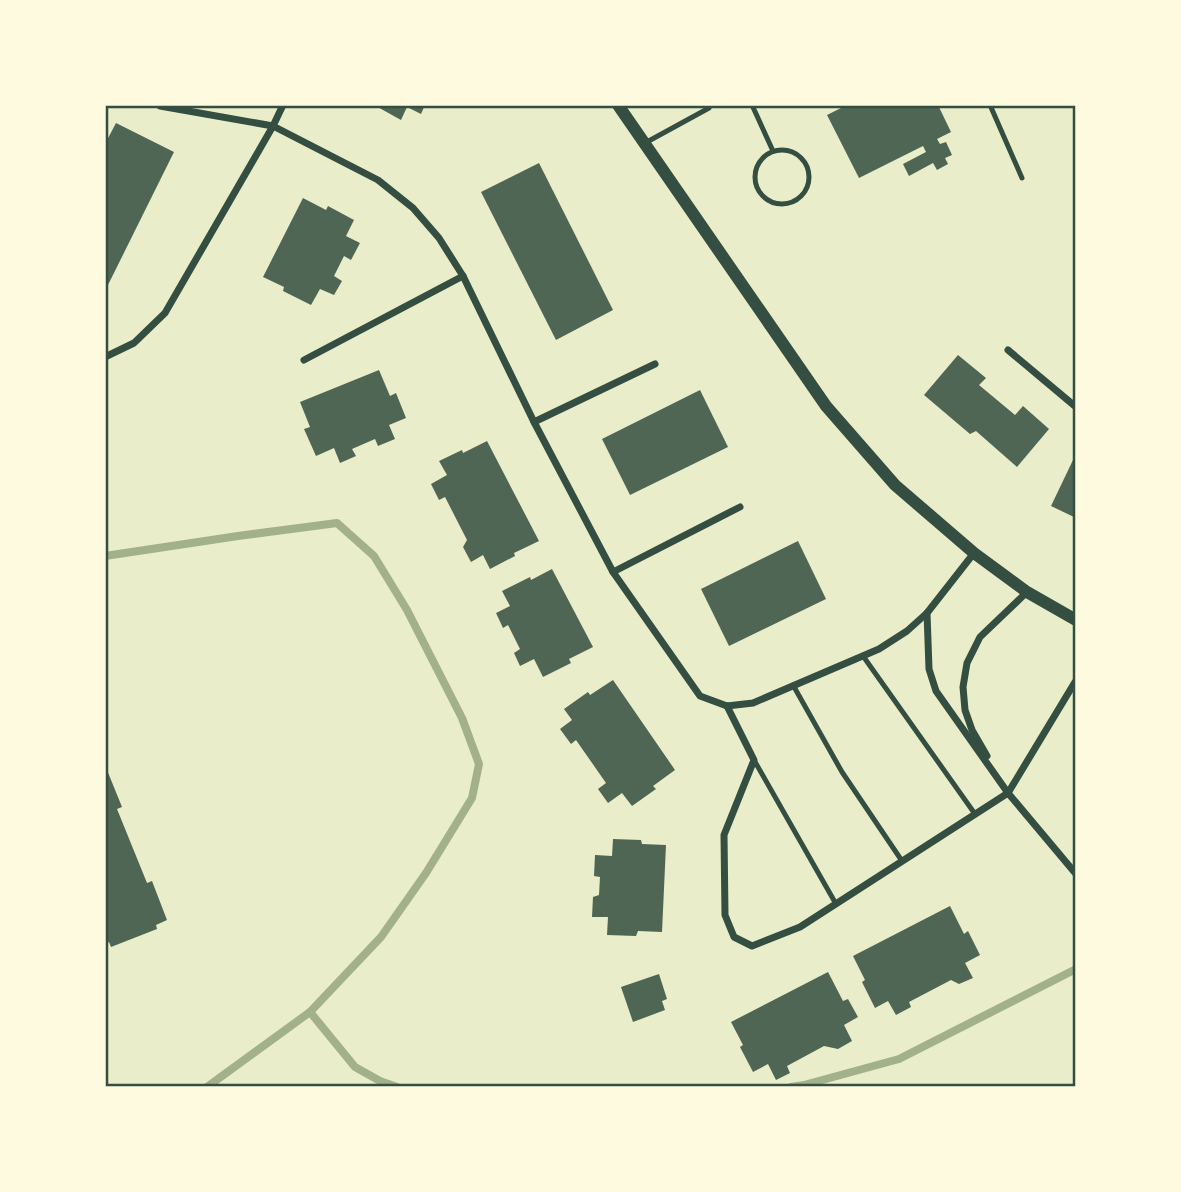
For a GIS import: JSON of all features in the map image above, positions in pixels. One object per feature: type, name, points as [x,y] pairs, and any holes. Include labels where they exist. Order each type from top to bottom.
[{"type":"street","points":[[105,357],[134,343],[165,313],[283,105]]},
{"type":"street","points":[[618,105],[825,406],[895,485],[974,553],[1027,592],[1076,620]]},
{"type":"street","points":[[160,106],[273,126],[378,180],[413,208],[439,238],[463,276],[534,422],[613,572],[700,696],[727,706],[753,702],[879,649],[907,632],[927,613],[974,553]]},
{"type":"street","points":[[304,360],[463,276]]},
{"type":"street","points":[[1009,350],[1076,407]]},
{"type":"street","points":[[534,422],[655,365]]},
{"type":"street","points":[[613,572],[740,507]]},
{"type":"street","points":[[1008,793],[972,730],[965,710],[963,687],[967,663],[980,638],[1027,592]]},
{"type":"street","points":[[927,613],[929,669],[936,691],[1008,793],[1076,874]]},
{"type":"street","points":[[727,706],[754,760],[724,835],[724,915],[734,937],[752,946],[800,927],[1008,793],[1075,682]]},
{"type":"lane","points":[[752,105],[773,151]]},
{"type":"lane","points":[[990,105],[1022,178]]},
{"type":"lane","points":[[645,143],[709,108]]},
{"type":"lane","points":[[773,151],[792,151],[806,163],[809,182],[806,191],[791,203],[772,202],[764,198],[758,190],[755,172],[758,163],[773,151]]},
{"type":"lane","points":[[863,656],[975,814]]},
{"type":"lane","points":[[793,685],[842,772],[902,862]]},
{"type":"lane","points":[[754,760],[836,904]]},
{"type":"building","points":[[374,105],[425,105],[421,114],[407,107],[401,120]]},
{"type":"building","points":[[847,105],[938,105],[951,132],[937,139],[940,144],[946,142],[952,155],[945,158],[948,164],[937,170],[933,163],[909,176],[903,164],[926,152],[923,146],[859,178],[827,115]]},
{"type":"building","points":[[116,123],[174,152],[105,291],[105,144]]},
{"type":"building","points":[[539,163],[613,310],[556,340],[481,192]]},
{"type":"building","points":[[303,198],[326,210],[328,206],[354,220],[346,236],[360,243],[351,260],[344,256],[334,276],[342,281],[334,295],[320,289],[311,305],[263,277]]},
{"type":"building","points":[[958,355],[986,378],[979,385],[1015,415],[1023,406],[1049,429],[1017,467],[976,431],[970,434],[924,395]]},
{"type":"building","points":[[379,370],[390,396],[396,393],[406,418],[389,425],[395,439],[378,446],[375,439],[352,449],[356,456],[340,463],[334,448],[316,456],[304,429],[310,427],[300,402]]},
{"type":"building","points":[[700,390],[728,447],[630,495],[602,439]]},
{"type":"building","points":[[487,441],[539,541],[490,569],[483,555],[471,562],[463,547],[467,540],[445,497],[439,500],[431,484],[447,475],[439,461]]},
{"type":"building","points":[[1073,460],[1076,461],[1076,518],[1051,506]]},
{"type":"building","points":[[798,541],[826,599],[729,646],[701,589]]},
{"type":"building","points":[[552,569],[593,647],[569,659],[571,663],[543,677],[534,659],[520,666],[514,653],[520,649],[508,625],[503,628],[496,613],[510,606],[502,591]]},
{"type":"building","points":[[613,680],[675,770],[653,786],[656,789],[632,806],[622,793],[608,803],[598,789],[606,783],[576,740],[571,744],[560,729],[572,720],[564,709],[588,692],[590,695]]},
{"type":"building","points":[[105,770],[122,807],[117,809],[147,883],[152,881],[167,920],[156,925],[157,929],[111,947],[109,942],[105,944]]},
{"type":"building","points":[[613,839],[641,840],[642,844],[666,845],[662,932],[638,931],[636,936],[607,935],[608,917],[592,917],[593,897],[599,895],[600,877],[594,876],[595,855],[612,856]]},
{"type":"building","points":[[950,906],[964,934],[968,931],[980,955],[965,963],[973,978],[959,984],[951,980],[909,1002],[911,1007],[896,1015],[888,1001],[875,1008],[853,956]]},
{"type":"building","points":[[828,972],[843,1001],[848,999],[858,1017],[844,1025],[852,1041],[838,1049],[824,1046],[787,1066],[790,1073],[776,1080],[768,1064],[753,1072],[731,1022]]},
{"type":"building","points":[[659,974],[667,999],[662,1001],[665,1010],[633,1022],[621,987]]},
{"type":"waterway","points":[[105,556],[337,523],[374,556],[407,610],[462,718],[479,764],[472,798],[426,873],[381,937],[310,1012],[207,1087]]},
{"type":"waterway","points":[[791,1087],[899,1059],[1076,969]]},
{"type":"waterway","points":[[310,1012],[355,1067],[397,1087]]}]
